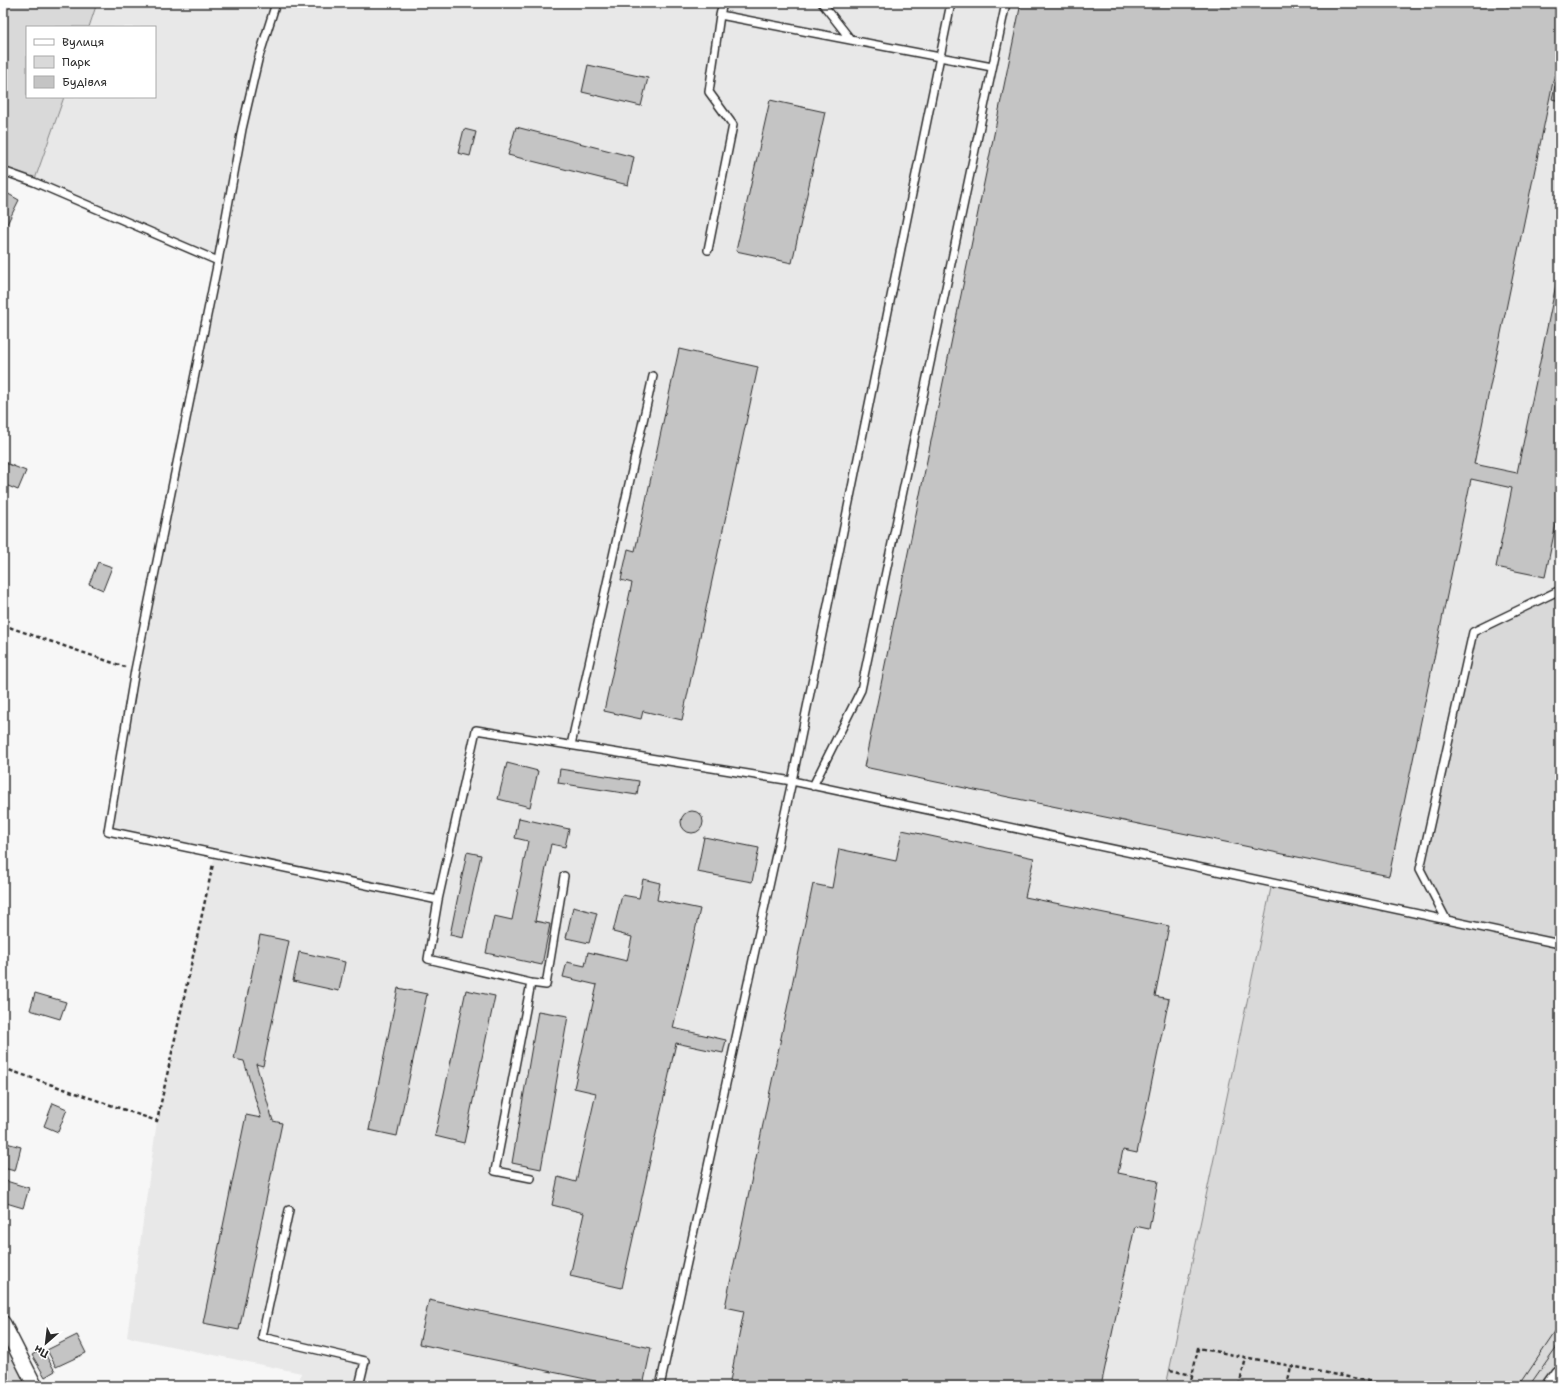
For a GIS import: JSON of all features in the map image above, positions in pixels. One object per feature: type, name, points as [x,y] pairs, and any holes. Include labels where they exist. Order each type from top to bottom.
[{"type":"main road","points":[[1552,1386],[1560,1375]]},
{"type":"street","points":[[3,1323],[35,1386]]},
{"type":"lane","points":[[276,3],[258,60],[244,121],[218,261],[135,670],[108,831],[438,900]]},
{"type":"lane","points":[[708,250],[733,125],[709,92],[723,3]]},
{"type":"lane","points":[[822,3],[851,40]]},
{"type":"lane","points":[[660,1386],[792,781],[951,3]]},
{"type":"lane","points":[[813,786],[861,690],[1006,3]]},
{"type":"lane","points":[[720,15],[992,67]]},
{"type":"lane","points":[[3,171],[34,182],[218,261]]},
{"type":"lane","points":[[571,745],[653,376]]},
{"type":"lane","points":[[1446,919],[1420,870],[1473,632],[1560,590]]},
{"type":"lane","points":[[564,876],[546,985],[531,983],[428,959],[438,900],[476,730],[792,781],[1560,944]]},
{"type":"lane","points":[[531,983],[495,1171],[531,1178]]},
{"type":"lane","points":[[289,1210],[262,1337],[365,1361],[359,1386]]},
{"type":"path","points":[[3,625],[135,670]]},
{"type":"path","points":[[3,1068],[157,1121],[216,854]]},
{"type":"path","points":[[1190,1386],[1198,1348],[1394,1386]]},
{"type":"path","points":[[1239,1386],[1246,1358]]},
{"type":"path","points":[[1287,1386],[1291,1366]]},
{"type":"path","points":[[1170,1370],[1192,1375]]},
{"type":"shaded area","points":[[97,3],[1560,3],[1560,590],[1446,919],[1272,883],[1166,1386],[298,1386],[301,1373],[127,1337],[157,1121],[215,854],[108,831],[135,670],[218,261],[34,182],[64,98],[156,98],[156,26],[89,26]]},
{"type":"green space","points":[[3,3],[97,3],[89,26],[26,26],[26,98],[64,98],[34,182],[3,171]]},
{"type":"green space","points":[[1560,590],[1560,1386],[1166,1386],[1272,883],[1446,919],[1420,869],[1473,632]]},
{"type":"green space","points":[[3,1323],[35,1386],[3,1386]]},
{"type":"building","points":[[1021,3],[1560,3],[1560,48],[1474,464],[1517,473],[1560,265],[1560,505],[1545,577],[1496,567],[1512,488],[1471,479],[1389,876],[864,767]]},
{"type":"building","points":[[588,65],[648,78],[641,106],[582,92]]},
{"type":"building","points":[[1555,86],[1560,87],[1560,101],[1552,99]]},
{"type":"building","points":[[770,100],[825,112],[792,263],[736,251]]},
{"type":"building","points":[[516,127],[634,157],[628,185],[508,155]]},
{"type":"building","points":[[464,129],[476,132],[470,156],[458,153]]},
{"type":"building","points":[[3,191],[19,200],[7,224],[3,222]]},
{"type":"building","points":[[679,349],[758,367],[682,720],[643,711],[641,719],[604,711],[632,583],[621,580],[628,549],[635,551]]},
{"type":"building","points":[[3,462],[26,471],[18,490],[3,484]]},
{"type":"building","points":[[98,562],[112,567],[103,590],[89,584]]},
{"type":"building","points":[[507,763],[538,771],[530,807],[498,799]]},
{"type":"building","points":[[560,769],[639,781],[637,795],[558,783]]},
{"type":"building","points":[[692,811],[700,814],[703,822],[700,830],[692,833],[684,830],[681,822],[684,814]]},
{"type":"building","points":[[519,818],[569,829],[565,847],[551,844],[535,921],[550,924],[542,965],[486,953],[494,916],[512,920],[528,841],[515,838]]},
{"type":"building","points":[[902,830],[1034,858],[1025,897],[1169,926],[1155,996],[1169,999],[1137,1153],[1123,1150],[1118,1173],[1158,1181],[1149,1229],[1135,1226],[1101,1386],[729,1386],[744,1311],[725,1307],[813,884],[832,888],[839,849],[896,861]]},
{"type":"building","points":[[704,837],[759,848],[752,882],[697,872]]},
{"type":"building","points":[[467,852],[481,855],[463,938],[450,935]]},
{"type":"building","points":[[643,879],[660,883],[657,900],[700,909],[673,1028],[726,1040],[723,1053],[676,1043],[622,1288],[570,1276],[584,1213],[552,1205],[558,1177],[576,1182],[596,1093],[574,1088],[597,985],[563,977],[567,962],[585,966],[588,952],[627,961],[632,937],[613,932],[622,895],[639,898]]},
{"type":"building","points":[[573,907],[597,913],[589,943],[566,938]]},
{"type":"building","points":[[260,935],[289,941],[263,1066],[256,1064],[273,1121],[282,1123],[239,1330],[203,1323],[246,1115],[261,1118],[244,1061],[234,1059]]},
{"type":"building","points":[[299,952],[345,962],[339,991],[293,981]]},
{"type":"building","points":[[398,988],[427,994],[397,1136],[369,1130]]},
{"type":"building","points":[[466,990],[495,996],[464,1143],[435,1136]]},
{"type":"building","points":[[35,993],[66,1002],[60,1019],[30,1010]]},
{"type":"building","points":[[538,1011],[568,1016],[541,1169],[512,1163]]},
{"type":"building","points":[[53,1103],[67,1109],[58,1132],[44,1126]]},
{"type":"building","points":[[3,1142],[21,1147],[15,1171],[3,1168]]},
{"type":"building","points":[[3,1180],[29,1188],[23,1208],[3,1202]]},
{"type":"building","points":[[429,1300],[651,1348],[643,1386],[619,1386],[419,1344]]},
{"type":"building","points":[[77,1335],[86,1353],[56,1367],[47,1350]]},
{"type":"building","points":[[42,1349],[55,1371],[45,1377],[32,1355]]},
{"type":"tram line","points":[[1519,1386],[1560,1325]]},
{"type":"tram line","points":[[1529,1386],[1560,1342]]}]
